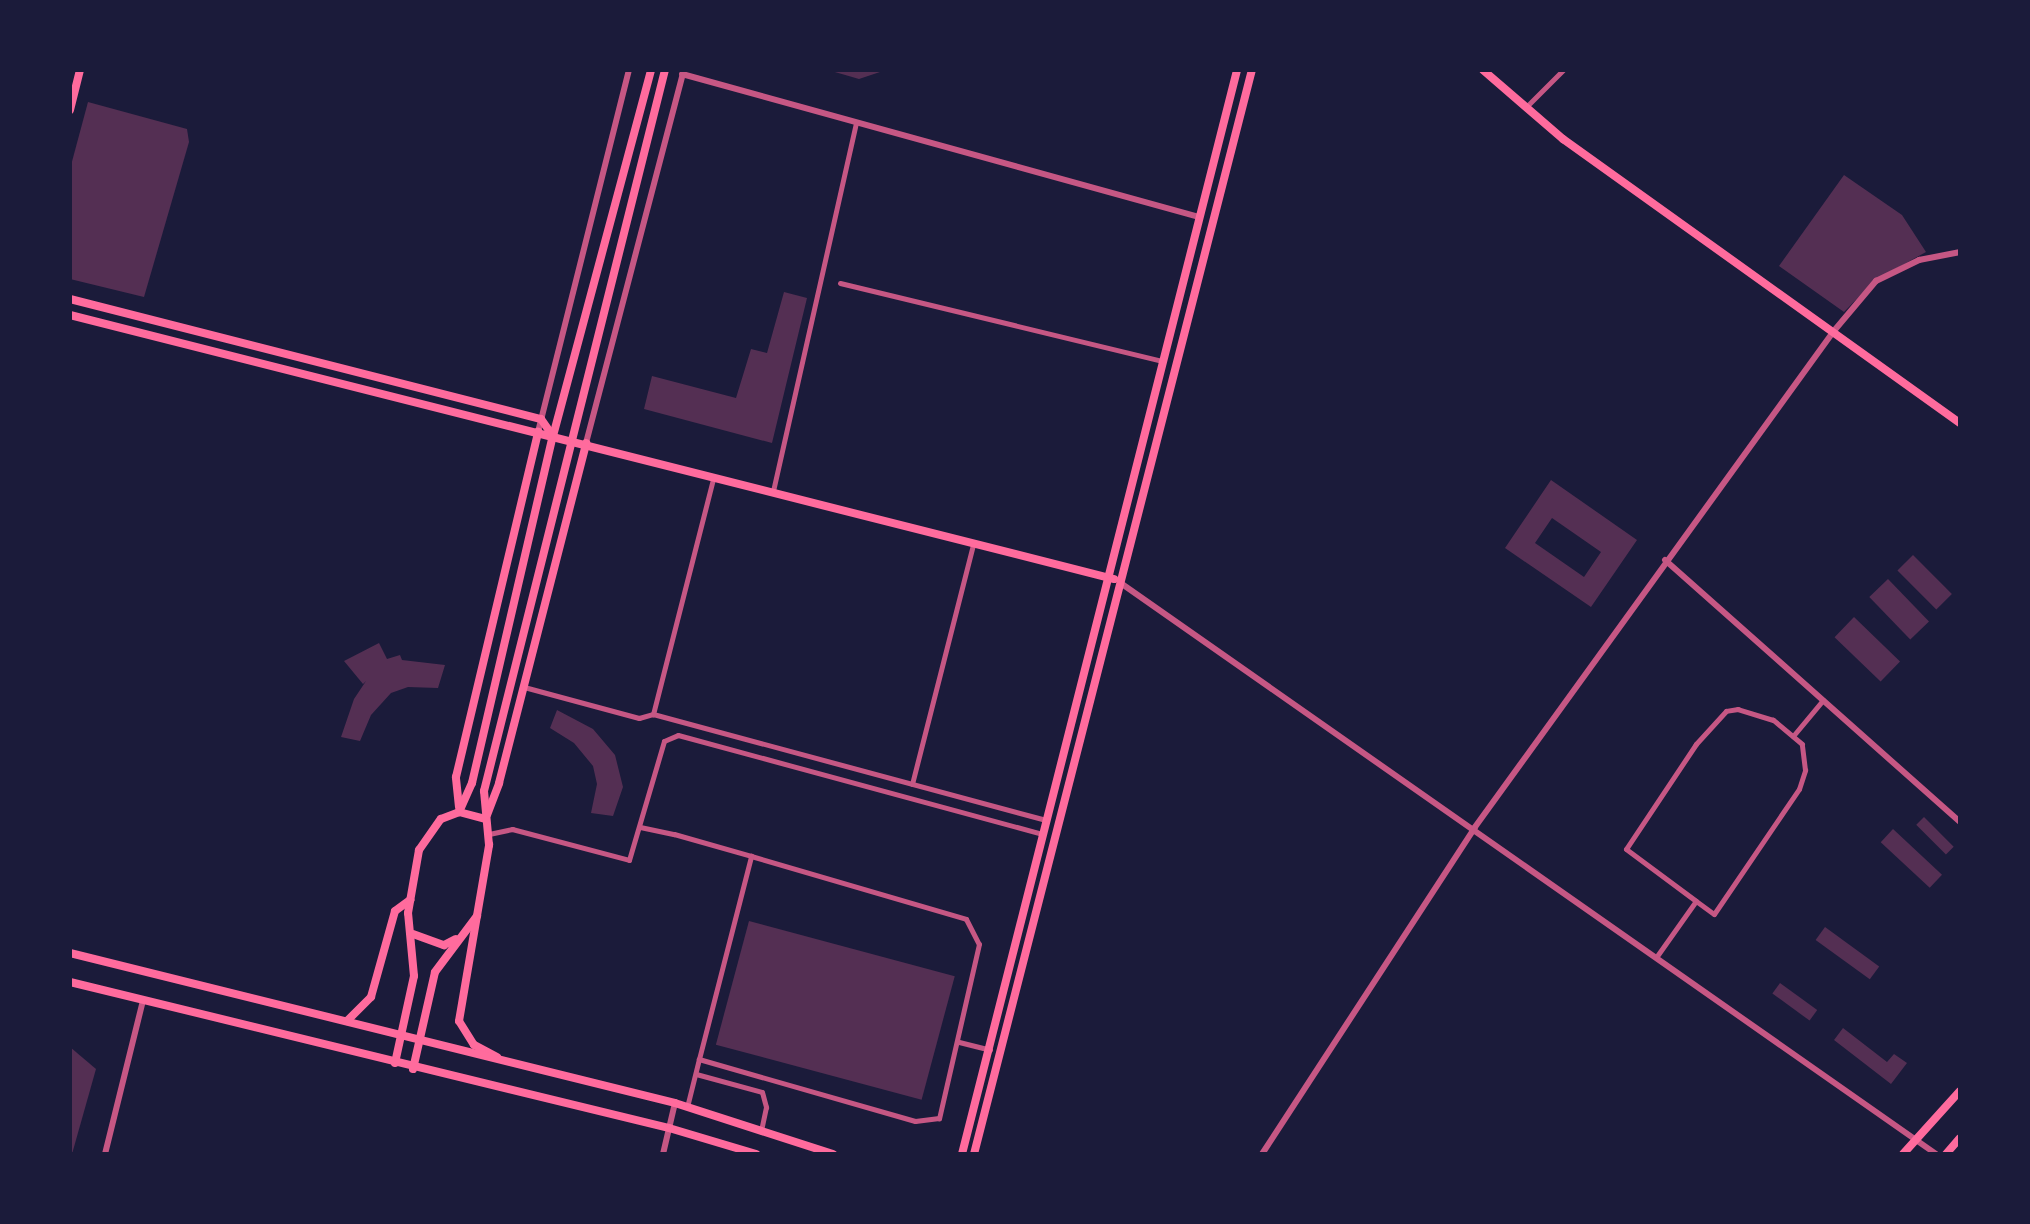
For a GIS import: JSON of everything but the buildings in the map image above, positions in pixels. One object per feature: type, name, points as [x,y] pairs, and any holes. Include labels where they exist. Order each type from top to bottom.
[{"type":"main road","points":[[70,110],[80,70]]},
{"type":"main road","points":[[459,812],[472,783],[553,436],[651,70]]},
{"type":"main road","points":[[506,1062],[474,1045],[459,1021],[480,913],[489,834],[484,791],[569,439],[665,70]]},
{"type":"main road","points":[[962,1154],[1236,70]]},
{"type":"main road","points":[[974,1154],[1252,70]]},
{"type":"main road","points":[[1483,70],[1524,110],[1960,423]]},
{"type":"main road","points":[[70,299],[541,420],[553,436]]},
{"type":"main road","points":[[70,315],[974,542],[1110,577],[1122,584]]},
{"type":"main road","points":[[459,812],[456,777],[537,433]]},
{"type":"main road","points":[[485,819],[499,784],[586,443]]},
{"type":"main road","points":[[395,1063],[398,1031],[414,976],[410,900],[419,850],[441,818],[459,812],[485,819]]},
{"type":"main road","points":[[347,1021],[371,996],[395,911],[410,900]]},
{"type":"main road","points":[[414,1069],[417,1038],[435,972],[480,913]]},
{"type":"main road","points":[[413,934],[444,945],[460,937]]},
{"type":"main road","points":[[70,953],[398,1031],[674,1103],[833,1154]]},
{"type":"main road","points":[[70,982],[414,1069],[669,1128],[756,1154]]},
{"type":"main road","points":[[1903,1154],[1960,1091]]},
{"type":"main road","points":[[1946,1154],[1960,1138]]},
{"type":"street","points":[[537,433],[629,70]]},
{"type":"street","points":[[1524,110],[1563,70]]},
{"type":"street","points":[[586,443],[683,72],[1199,217]]},
{"type":"street","points":[[773,491],[856,122]]},
{"type":"street","points":[[1262,1154],[1475,827],[1833,332],[1876,281],[1919,260],[1960,252]]},
{"type":"street","points":[[840,284],[1163,361]]},
{"type":"street","points":[[654,714],[714,476]]},
{"type":"street","points":[[912,784],[974,542]]},
{"type":"street","points":[[1666,560],[1960,822]]},
{"type":"street","points":[[1122,584],[1475,827],[1936,1154]]},
{"type":"street","points":[[524,687],[640,718],[654,714],[1048,821]]},
{"type":"street","points":[[1793,736],[1824,700]]},
{"type":"street","points":[[1738,709],[1773,720],[1802,744],[1806,770],[1799,788],[1714,914],[1696,901],[1626,849],[1696,744],[1726,710],[1738,709]]},
{"type":"street","points":[[489,834],[512,830],[629,860],[664,741],[678,736],[1044,834]]},
{"type":"street","points":[[640,827],[966,918],[979,944],[939,1118],[915,1120],[699,1059]]},
{"type":"street","points":[[688,1107],[750,856]]},
{"type":"street","points":[[1658,956],[1696,901]]},
{"type":"street","points":[[105,1154],[143,1000]]},
{"type":"street","points":[[959,1042],[990,1050]]},
{"type":"street","points":[[696,1074],[762,1092],[766,1107],[762,1131]]},
{"type":"street","points":[[663,1154],[674,1103]]}]
